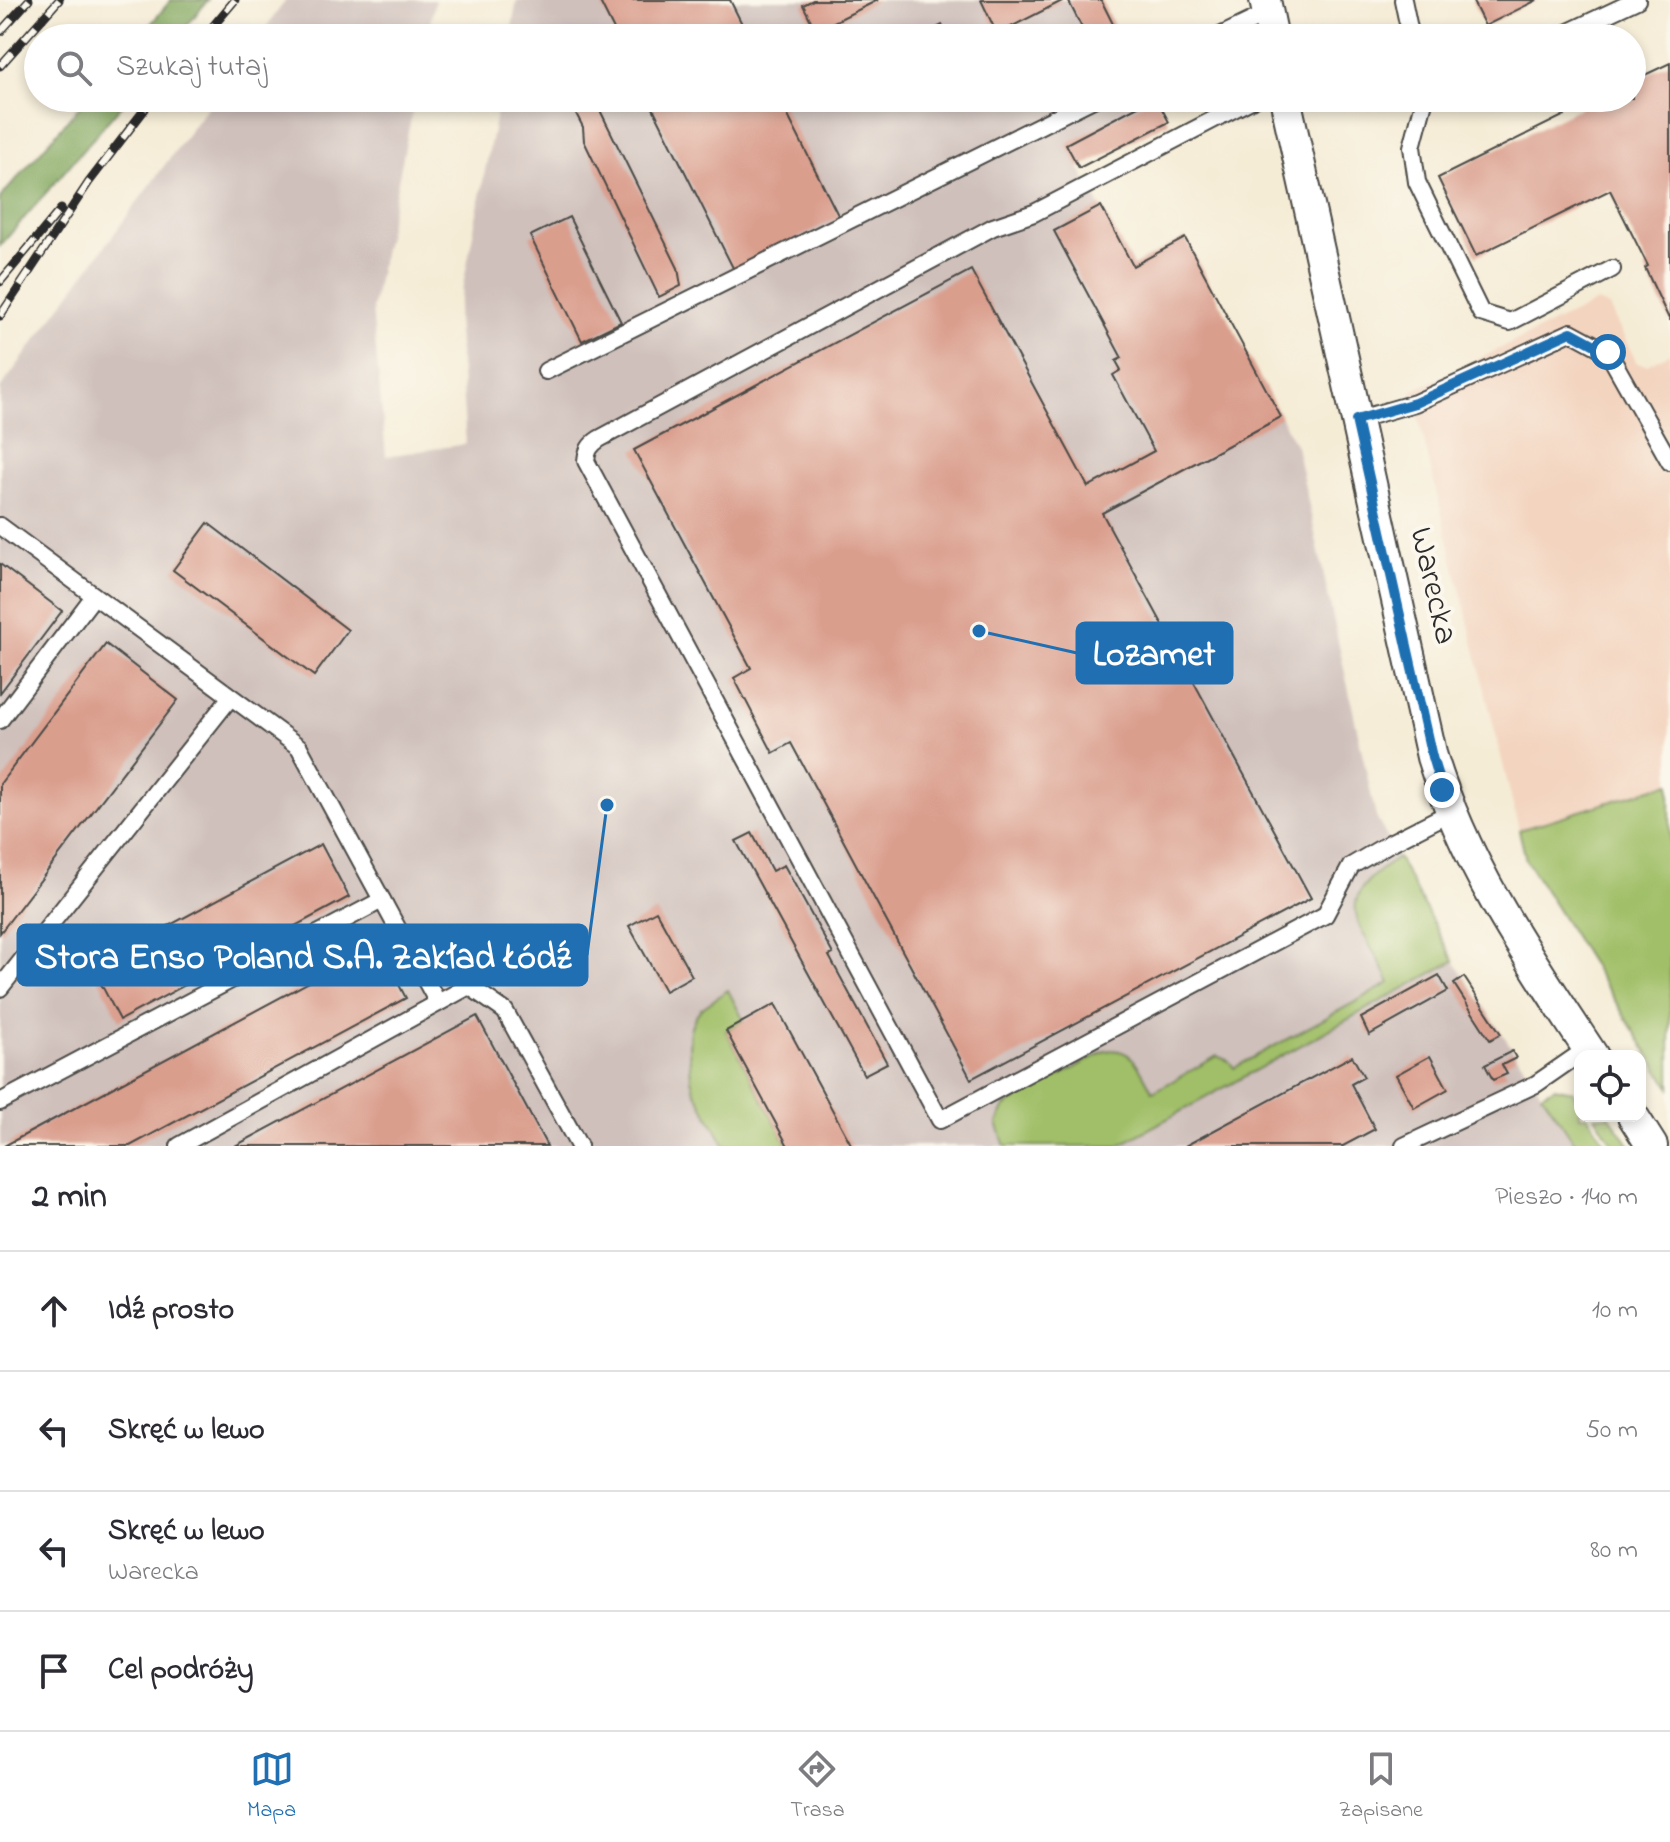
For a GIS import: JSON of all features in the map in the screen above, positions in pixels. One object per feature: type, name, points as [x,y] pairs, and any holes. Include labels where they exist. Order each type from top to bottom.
[{"type":"street","name":"Warecka","points":[[1288,112],[1432,757],[1469,855],[1497,908],[1589,1050]]},
{"type":"street","points":[[1637,1122],[1652,1146]]},
{"type":"lane","points":[[1403,0],[1408,24]]},
{"type":"lane","points":[[1586,24],[1637,0]]},
{"type":"lane","points":[[546,371],[1067,112]]},
{"type":"lane","points":[[1228,112],[1034,213],[993,227],[599,439],[592,443],[586,461],[940,1120],[1325,915],[1351,866],[1451,812]]},
{"type":"lane","points":[[1422,112],[1412,147],[1417,182],[1481,313],[1510,322],[1612,269]]},
{"type":"lane","points":[[1356,420],[1415,403],[1571,332],[1608,352],[1670,462]]},
{"type":"lane","points":[[0,526],[299,747],[438,1003]]},
{"type":"lane","points":[[0,720],[94,596]]},
{"type":"lane","points":[[0,988],[230,698]]},
{"type":"lane","points":[[0,1102],[382,900]]},
{"type":"lane","points":[[179,1146],[469,986],[505,1011],[579,1146]]},
{"type":"lane","points":[[1416,1143],[1536,1084],[1574,1061]]},
{"type":"shaded area","points":[[286,0],[435,0],[430,24],[268,24]]},
{"type":"shaded area","points":[[517,0],[1101,0],[1113,24],[513,24]]},
{"type":"shaded area","points":[[204,112],[412,112],[372,308],[386,456],[466,444],[457,317],[496,112],[1127,112],[1066,144],[1133,266],[1185,238],[1296,446],[1376,817],[1454,961],[1577,1146],[0,1146],[0,389]]},
{"type":"shaded area","points":[[1597,302],[1609,307],[1637,363],[1647,365],[1670,353],[1670,783],[1519,830],[1412,391]]},
{"type":"green space","points":[[171,0],[208,0],[188,24],[151,24]]},
{"type":"green space","points":[[75,112],[116,112],[0,246],[0,198]]},
{"type":"green space","points":[[1670,783],[1670,1088],[1526,860],[1519,830]]},
{"type":"green space","points":[[1398,858],[1454,961],[1118,1146],[1005,1146],[997,1123],[1005,1106],[1105,1051],[1115,1050],[1130,1056],[1153,1092],[1217,1056],[1229,1061],[1234,1068],[1390,983],[1356,916],[1356,902],[1362,888],[1375,874]]},
{"type":"green space","points":[[728,990],[744,1021],[726,1031],[788,1146],[725,1146],[695,1091],[691,1080],[690,1029],[701,1009]]},
{"type":"green space","points":[[1555,1087],[1572,1091],[1574,1122],[1592,1122],[1607,1146],[1577,1146],[1542,1094]]},
{"type":"green space","points":[[1599,1122],[1614,1122],[1630,1146],[1614,1146]]},
{"type":"building","points":[[599,0],[730,0],[742,24],[611,24]]},
{"type":"building","points":[[813,0],[878,0],[830,24],[812,24],[803,5]]},
{"type":"building","points":[[981,0],[1064,0],[1017,24],[992,24]]},
{"type":"building","points":[[1068,0],[1101,0],[1113,24],[1080,24]]},
{"type":"building","points":[[1472,0],[1537,0],[1489,24],[1484,24]]},
{"type":"building","points":[[1670,63],[1670,321],[1645,268],[1648,266],[1610,190],[1476,256],[1438,178],[1571,112],[1646,112],[1646,74]]},
{"type":"building","points":[[575,112],[601,112],[678,268],[681,286],[659,297],[584,141],[583,127]]},
{"type":"building","points":[[655,112],[786,112],[839,217],[734,270]]},
{"type":"building","points":[[1127,112],[1164,112],[1169,122],[1079,168],[1066,144]]},
{"type":"building","points":[[1101,206],[1133,266],[1185,238],[1281,417],[1102,513],[1311,898],[971,1079],[791,743],[773,753],[734,678],[751,668],[634,450],[971,270],[1088,487],[1154,451],[1113,375],[1121,370],[1116,361],[1122,358],[1054,231]]},
{"type":"building","points":[[569,217],[621,322],[582,341],[530,236]]},
{"type":"building","points":[[208,523],[348,630],[314,676],[173,570]]},
{"type":"building","points":[[0,564],[62,611],[0,693]]},
{"type":"building","points":[[106,644],[178,700],[0,933],[0,784]]},
{"type":"building","points":[[752,833],[772,871],[784,865],[887,1063],[864,1075],[736,841]]},
{"type":"building","points":[[321,844],[349,897],[120,1020],[92,967]]},
{"type":"building","points":[[656,911],[692,976],[665,991],[629,926]]},
{"type":"building","points":[[378,945],[406,998],[130,1146],[4,1146]]},
{"type":"building","points":[[1439,975],[1448,991],[1369,1035],[1361,1018]]},
{"type":"building","points":[[1464,977],[1501,1034],[1490,1040],[1454,984]]},
{"type":"building","points":[[775,1004],[852,1146],[788,1146],[726,1031]]},
{"type":"building","points":[[477,1016],[547,1146],[235,1146]]},
{"type":"building","points":[[1512,1051],[1516,1058],[1502,1065],[1507,1074],[1493,1080],[1485,1065]]},
{"type":"building","points":[[1352,1056],[1364,1077],[1351,1084],[1375,1129],[1343,1146],[1185,1146]]},
{"type":"building","points":[[1430,1056],[1448,1089],[1414,1108],[1396,1075]]},
{"type":"railway","points":[[0,32],[29,0]]},
{"type":"railway","points":[[38,24],[59,0]]},
{"type":"railway","points":[[215,24],[235,0]]},
{"type":"railway","points":[[0,66],[24,39]]},
{"type":"railway","points":[[0,316],[89,182],[143,112]]},
{"type":"railway","points":[[0,282],[61,209]]},
{"type":"place","name":"Lozamet","points":[[979,631]]},
{"type":"place","name":"Stora Enso Poland S.A. Zakład Łódź","points":[[607,805]]},
{"type":"route","points":[[1442,790],[1356,420],[1415,403],[1571,332],[1608,352]]}]
